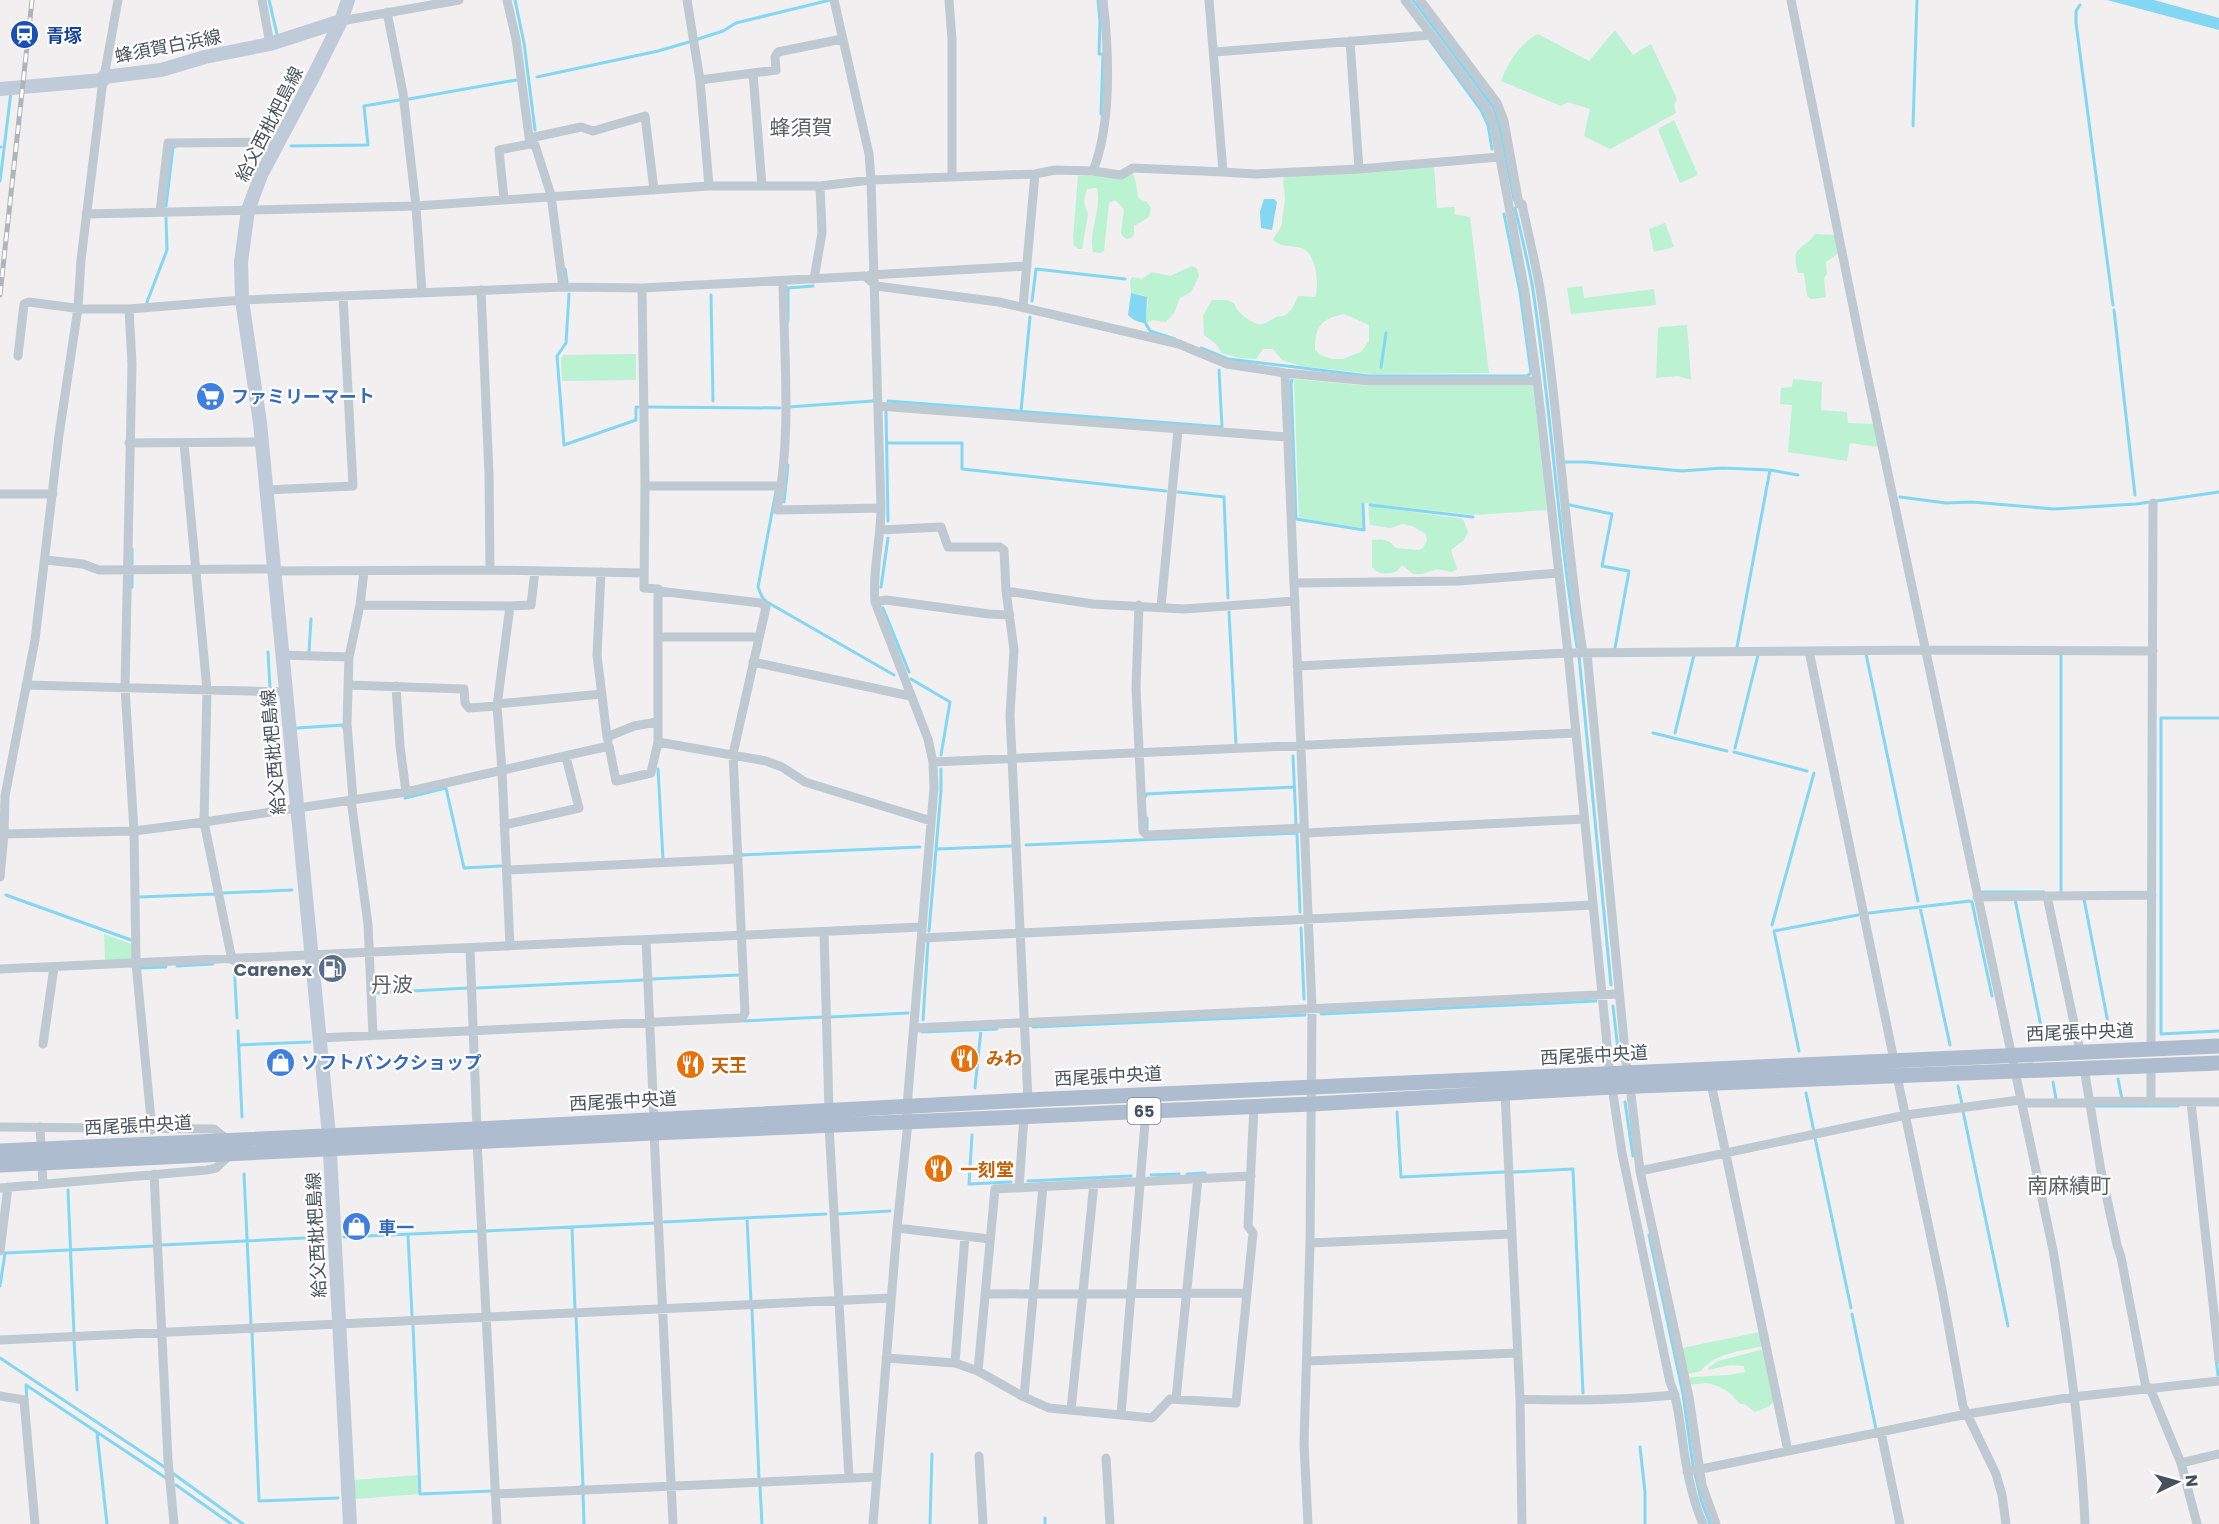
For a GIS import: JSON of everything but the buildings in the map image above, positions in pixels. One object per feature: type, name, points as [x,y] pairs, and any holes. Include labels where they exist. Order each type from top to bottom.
[{"type":"main road","name":"給父西枇杷島線","points":[[348,0],[341,21],[261,175],[248,210],[241,262],[242,300],[266,490],[329,1142],[350,1524]]},
{"type":"main road","name":"蜂須賀白浜線","points":[[0,85],[104,79],[161,70],[205,57],[270,44],[341,21]]},
{"type":"main road","name":"西尾張中央道","points":[[829,1118],[907,1106],[1312,1087],[1611,1081],[1894,1060],[2219,1046]]},
{"type":"main road","name":"西尾張中央道","points":[[1628,1080],[1711,1083],[2219,1063]]},
{"type":"main road","name":"西尾張中央道","points":[[0,1165],[70,1155],[654,1126],[829,1118],[908,1122],[1312,1104],[1505,1093],[1611,1081]]},
{"type":"main road","name":"西尾張中央道","points":[[0,1151],[70,1155]]},
{"type":"street","points":[[0,877],[5,796],[35,640],[78,308],[86,214],[104,79],[118,0]]},
{"type":"street","points":[[262,0],[270,44]]},
{"type":"street","points":[[341,21],[459,0]]},
{"type":"street","points":[[507,0],[516,39],[530,141],[535,146],[551,195],[563,287]]},
{"type":"street","points":[[687,0],[700,80],[709,186]]},
{"type":"street","points":[[834,0],[869,154],[871,180],[881,508],[881,530],[873,586],[875,602],[928,740],[933,762],[934,788],[873,1524]]},
{"type":"street","points":[[949,0],[952,40],[952,177]]},
{"type":"street","points":[[1093,171],[1100,152],[1104,129],[1107,53],[1103,0]]},
{"type":"street","points":[[1209,0],[1223,172]]},
{"type":"street","points":[[1405,0],[1487,109],[1494,126],[1525,292],[1537,381],[1568,653],[1611,1081],[1622,1153],[1670,1382],[1676,1395],[1687,1472],[1695,1506],[1703,1524]]},
{"type":"street","points":[[1420,0],[1497,103],[1504,121],[1539,289],[1553,390],[1572,581],[1585,653],[1628,1080],[1640,1170],[1689,1396],[1702,1485],[1716,1524]]},
{"type":"street","points":[[1791,0],[1925,650],[2053,1250],[2066,1328],[2085,1524]]},
{"type":"street","points":[[387,12],[403,93],[416,206],[422,292]]},
{"type":"street","points":[[1215,52],[1431,35]]},
{"type":"street","points":[[700,80],[776,70],[775,57],[778,52],[842,39]]},
{"type":"street","points":[[1350,41],[1359,169]]},
{"type":"street","points":[[753,73],[762,186]]},
{"type":"street","points":[[504,199],[500,150],[581,127],[593,131],[645,116],[654,189]]},
{"type":"street","points":[[160,212],[168,143],[278,142]]},
{"type":"street","points":[[86,214],[416,206],[654,189],[709,186],[820,186],[871,180],[1035,174],[1055,170],[1093,171],[1121,175],[1133,168],[1255,174],[1359,169],[1499,157]]},
{"type":"street","points":[[1023,308],[1035,174]]},
{"type":"street","points":[[814,279],[822,233],[820,186]]},
{"type":"street","points":[[1508,206],[1522,205]]},
{"type":"street","points":[[18,356],[24,304],[29,302],[78,308],[129,309],[242,300],[422,292],[563,287],[642,288],[783,282],[1027,266]]},
{"type":"street","points":[[865,276],[876,286],[999,302],[1179,344],[1227,364],[1285,373],[1370,381],[1537,381]]},
{"type":"street","points":[[783,282],[785,407],[782,486],[777,510],[881,508]]},
{"type":"street","points":[[319,1038],[742,1018],[745,1013],[733,754],[766,607],[761,603],[644,588],[642,288]]},
{"type":"street","points":[[481,290],[489,474],[490,570]]},
{"type":"street","points":[[266,490],[353,486],[344,296]]},
{"type":"street","points":[[129,309],[132,364],[125,688],[134,831],[136,963],[152,1130]]},
{"type":"street","points":[[1285,373],[1312,1008],[1310,1243],[1304,1444],[1308,1524]]},
{"type":"street","points":[[878,406],[1287,438]]},
{"type":"street","points":[[1161,607],[1178,430]]},
{"type":"street","points":[[129,443],[261,442]]},
{"type":"street","points":[[184,443],[207,690],[204,822],[232,960]]},
{"type":"street","points":[[645,486],[782,486]]},
{"type":"street","points":[[0,494],[53,494]]},
{"type":"street","points":[[2151,1048],[2153,503]]},
{"type":"street","points":[[881,530],[941,527],[948,547],[1004,550],[1006,591],[1014,650],[1010,715],[1028,1100]]},
{"type":"street","points":[[46,560],[83,564],[99,570],[490,570],[644,573]]},
{"type":"street","points":[[364,571],[360,605],[349,657],[346,724],[352,799],[368,924],[373,1035]]},
{"type":"street","points":[[360,605],[531,605],[535,571]]},
{"type":"street","points":[[601,572],[597,655],[608,741],[616,781],[651,773],[658,741],[658,591]]},
{"type":"street","points":[[1294,583],[1458,580],[1559,573]]},
{"type":"street","points":[[1006,591],[1093,604],[1184,609],[1295,601]]},
{"type":"street","points":[[875,602],[886,600],[1011,615]]},
{"type":"street","points":[[1138,605],[1136,688],[1138,753],[1143,831],[1147,835],[1584,819]]},
{"type":"street","points":[[510,606],[497,705],[510,946]]},
{"type":"street","points":[[658,637],[759,638]]},
{"type":"street","points":[[1809,651],[1894,1060]]},
{"type":"street","points":[[1297,666],[1568,653],[2153,651]]},
{"type":"street","points":[[281,655],[349,657]]},
{"type":"street","points":[[753,662],[910,696]]},
{"type":"street","points":[[26,685],[285,692]]},
{"type":"street","points":[[348,685],[464,689],[465,703],[470,708],[602,694]]},
{"type":"street","points":[[396,686],[406,792]]},
{"type":"street","points":[[4,834],[134,831],[406,792],[566,757],[608,741],[634,726],[657,722]]},
{"type":"street","points":[[933,762],[1576,733]]},
{"type":"street","points":[[658,741],[766,761],[782,767],[805,782],[931,821]]},
{"type":"street","points":[[504,825],[579,808],[566,757]]},
{"type":"street","points":[[507,870],[738,859]]},
{"type":"street","points":[[2047,896],[2080,1051]]},
{"type":"street","points":[[1977,897],[2152,896]]},
{"type":"street","points":[[922,938],[1593,905]]},
{"type":"street","points":[[0,969],[922,927]]},
{"type":"street","points":[[824,932],[829,1118],[849,1478]]},
{"type":"street","points":[[646,940],[673,1524]]},
{"type":"street","points":[[470,948],[496,1524]]},
{"type":"street","points":[[44,1044],[54,967]]},
{"type":"street","points":[[915,1028],[1620,994]]},
{"type":"street","points":[[2151,1066],[2151,1102]]},
{"type":"street","points":[[2084,1068],[2101,1171],[2148,1388],[2181,1463],[2196,1524]]},
{"type":"street","points":[[1897,1076],[1942,1290],[1963,1406],[1996,1474],[2006,1524]]},
{"type":"street","points":[[1711,1083],[1788,1451]]},
{"type":"street","points":[[1505,1093],[1520,1399],[1522,1524]]},
{"type":"street","points":[[1640,1170],[1906,1115],[2020,1101],[2219,1102]]},
{"type":"street","points":[[2191,1102],[2219,1359]]},
{"type":"street","points":[[886,1358],[955,1363],[978,1371],[1049,1408],[1152,1418],[1170,1399],[1236,1403],[1253,1233],[1248,1226],[1254,1106]]},
{"type":"street","points":[[1121,1415],[1146,1111]]},
{"type":"street","points":[[1018,1188],[1024,1117]]},
{"type":"street","points":[[0,1127],[214,1129],[230,1147],[216,1168],[4,1187],[0,1251]]},
{"type":"street","points":[[40,1127],[43,1184]]},
{"type":"street","points":[[154,1174],[168,1460],[174,1524]]},
{"type":"street","points":[[978,1371],[995,1189],[1251,1176]]},
{"type":"street","points":[[1176,1399],[1198,1178]]},
{"type":"street","points":[[1071,1410],[1094,1183]]},
{"type":"street","points":[[1024,1397],[1043,1186]]},
{"type":"street","points":[[897,1228],[990,1239]]},
{"type":"street","points":[[1310,1243],[1512,1234]]},
{"type":"street","points":[[955,1363],[964,1236]]},
{"type":"street","points":[[985,1294],[1247,1293]]},
{"type":"street","points":[[0,1340],[891,1298]]},
{"type":"street","points":[[1307,1361],[1518,1353]]},
{"type":"street","points":[[1687,1472],[1966,1414],[2073,1397],[2219,1381]]},
{"type":"street","points":[[1520,1399],[1627,1400],[1676,1395]]},
{"type":"street","points":[[0,1396],[24,1400],[35,1524]]},
{"type":"street","points":[[1881,1432],[1900,1524]]},
{"type":"street","points":[[2181,1463],[2219,1454]]},
{"type":"street","points":[[980,1456],[983,1524]]},
{"type":"street","points":[[1107,1458],[1110,1524]]},
{"type":"street","points":[[495,1494],[877,1477]]},
{"type":"green space","points":[[1615,30],[1633,55],[1651,44],[1677,99],[1674,105],[1676,113],[1610,149],[1584,136],[1590,109],[1568,102],[1561,106],[1501,81],[1515,54],[1538,34],[1589,61]]},
{"type":"green space","points":[[1674,120],[1698,175],[1680,183],[1658,129]]},
{"type":"green space","points":[[1434,165],[1437,208],[1455,207],[1454,214],[1470,217],[1489,373],[1372,374],[1301,366],[1282,360],[1273,349],[1263,349],[1256,359],[1239,358],[1222,353],[1216,344],[1204,335],[1203,316],[1212,300],[1226,300],[1234,303],[1237,310],[1246,318],[1261,324],[1287,314],[1298,296],[1315,297],[1317,277],[1310,256],[1301,248],[1273,240],[1282,223],[1285,198],[1284,177]],"holes":[[[1344,314],[1369,325],[1369,341],[1361,352],[1343,359],[1332,359],[1320,355],[1315,350],[1318,329],[1330,318]]]},
{"type":"green space","points":[[1133,174],[1139,199],[1147,202],[1151,208],[1149,217],[1134,226],[1134,235],[1126,239],[1121,234],[1124,209],[1115,200],[1109,203],[1104,251],[1093,252],[1092,236],[1098,196],[1097,188],[1087,189],[1084,202],[1088,214],[1082,249],[1078,249],[1074,245],[1073,238],[1078,176],[1122,177]]},
{"type":"green space","points":[[1665,223],[1674,247],[1654,252],[1649,229]]},
{"type":"green space","points":[[1815,234],[1835,235],[1839,253],[1826,262],[1827,274],[1824,278],[1826,297],[1811,299],[1807,296],[1804,273],[1798,273],[1795,258],[1798,250]]},
{"type":"green space","points":[[1192,266],[1197,269],[1199,276],[1191,292],[1180,298],[1174,313],[1166,322],[1152,320],[1146,324],[1148,300],[1143,295],[1131,294],[1132,277],[1142,279],[1152,272],[1170,276]]},
{"type":"green space","points":[[1582,286],[1584,298],[1654,289],[1656,305],[1571,314],[1567,288]]},
{"type":"green space","points":[[1687,325],[1691,380],[1678,376],[1656,378],[1658,329]]},
{"type":"green space","points":[[636,354],[636,380],[562,381],[561,358],[564,355]]},
{"type":"green space","points":[[1294,379],[1370,386],[1533,386],[1547,510],[1475,515],[1363,503],[1363,528],[1299,518]]},
{"type":"green space","points":[[1793,379],[1822,382],[1821,410],[1847,412],[1848,423],[1875,424],[1879,447],[1850,443],[1847,461],[1788,452],[1792,405],[1780,404],[1781,388],[1792,387]]},
{"type":"green space","points":[[1371,506],[1463,519],[1468,532],[1464,540],[1451,550],[1457,569],[1452,572],[1437,569],[1422,574],[1413,574],[1402,565],[1393,573],[1374,570],[1372,540],[1385,540],[1396,548],[1419,550],[1423,548],[1427,540],[1426,534],[1412,526],[1403,524],[1390,528],[1370,525],[1368,508]]},
{"type":"green space","points":[[104,934],[132,944],[132,960],[105,961]]},
{"type":"green space","points":[[1760,1332],[1763,1346],[1721,1356],[1701,1371],[1688,1374],[1682,1348]]},
{"type":"green space","points":[[1764,1349],[1775,1401],[1768,1407],[1755,1412],[1745,1404],[1740,1404],[1720,1387],[1705,1383],[1690,1384],[1689,1378],[1745,1372],[1744,1366],[1730,1365],[1708,1370],[1718,1361]]},
{"type":"green space","points":[[418,1475],[419,1494],[355,1499],[354,1480]]},
{"type":"water","points":[[2107,0],[2154,0],[2219,18],[2219,30]]},
{"type":"water","points":[[1264,199],[1274,199],[1277,202],[1272,230],[1261,228],[1260,211]]},
{"type":"water","points":[[1131,293],[1147,297],[1146,324],[1128,315]]},
{"type":"waterway","points":[[269,0],[277,34]]},
{"type":"waterway","points":[[515,0],[524,43],[535,130]]},
{"type":"waterway","points":[[698,39],[723,31],[736,23],[830,0]]},
{"type":"waterway","points":[[1098,0],[1099,54],[1103,54],[1101,114]]},
{"type":"waterway","points":[[1413,0],[1493,107],[1499,124],[1514,200]]},
{"type":"waterway","points":[[1913,126],[1917,0]]},
{"type":"waterway","points":[[2080,5],[2076,11],[2076,23],[2113,305]]},
{"type":"waterway","points":[[1430,40],[1481,110],[1488,125],[1492,149]]},
{"type":"waterway","points":[[537,77],[658,51],[689,42]]},
{"type":"waterway","points":[[409,99],[516,80]]},
{"type":"waterway","points":[[0,181],[11,92]]},
{"type":"waterway","points":[[291,146],[368,145],[364,106],[399,100]]},
{"type":"waterway","points":[[166,206],[173,147],[175,147]]},
{"type":"waterway","points":[[1515,208],[1532,284],[1539,329],[1564,556],[1577,647]]},
{"type":"waterway","points":[[1201,348],[1228,359],[1369,376],[1527,376],[1531,373],[1520,292],[1504,214]]},
{"type":"waterway","points":[[147,302],[167,250],[166,218]]},
{"type":"waterway","points":[[565,269],[567,282]]},
{"type":"waterway","points":[[1032,301],[1036,269],[1125,279]]},
{"type":"waterway","points":[[788,321],[788,288],[813,286]]},
{"type":"waterway","points":[[569,294],[566,343],[557,356],[564,445],[636,420],[636,407],[638,407]]},
{"type":"waterway","points":[[711,295],[713,401]]},
{"type":"waterway","points":[[2114,310],[2135,495]]},
{"type":"waterway","points":[[1021,411],[1030,317]]},
{"type":"waterway","points":[[1146,324],[1150,331],[1175,339]]},
{"type":"waterway","points":[[1381,367],[1386,333]]},
{"type":"waterway","points":[[888,401],[1222,427],[1219,370]]},
{"type":"waterway","points":[[1292,380],[1296,519],[1364,530],[1363,504]]},
{"type":"waterway","points":[[788,407],[873,401]]},
{"type":"waterway","points":[[647,407],[780,408]]},
{"type":"waterway","points":[[886,412],[888,521]]},
{"type":"waterway","points":[[887,443],[962,443],[962,469],[1166,491]]},
{"type":"waterway","points":[[1565,462],[1682,471],[1722,468],[1770,470],[1798,475]]},
{"type":"waterway","points":[[784,502],[788,465]]},
{"type":"waterway","points":[[1737,647],[1770,470]]},
{"type":"waterway","points":[[767,602],[758,587],[776,491]]},
{"type":"waterway","points":[[1178,492],[1224,497],[1228,598]]},
{"type":"waterway","points":[[1900,497],[1946,503],[1972,502],[2054,509],[2136,504],[2219,492]]},
{"type":"waterway","points":[[1370,505],[1473,517]]},
{"type":"waterway","points":[[1570,505],[1612,514],[1602,566],[1629,571],[1615,648]]},
{"type":"waterway","points":[[881,587],[888,538]]},
{"type":"waterway","points":[[132,549],[132,564]]},
{"type":"waterway","points":[[132,574],[132,587]]},
{"type":"waterway","points":[[767,602],[894,675]]},
{"type":"waterway","points":[[883,608],[909,672]]},
{"type":"waterway","points":[[1229,612],[1236,744]]},
{"type":"waterway","points":[[309,652],[311,619]]},
{"type":"waterway","points":[[268,652],[270,688]]},
{"type":"waterway","points":[[1866,654],[1918,901]]},
{"type":"waterway","points":[[2061,654],[2061,892]]},
{"type":"waterway","points":[[1675,733],[1694,655]]},
{"type":"waterway","points":[[1735,748],[1758,655]]},
{"type":"waterway","points":[[1579,656],[1611,985]]},
{"type":"waterway","points":[[911,679],[950,702],[941,755]]},
{"type":"waterway","points":[[271,695],[273,713]]},
{"type":"waterway","points":[[2219,718],[2161,718],[2161,1034],[2219,1031]]},
{"type":"waterway","points":[[274,720],[275,730]]},
{"type":"waterway","points":[[297,728],[343,725],[343,727]]},
{"type":"waterway","points":[[1653,733],[1727,751]]},
{"type":"waterway","points":[[1734,752],[1807,771]]},
{"type":"waterway","points":[[1293,756],[1296,824]]},
{"type":"waterway","points":[[658,769],[663,859]]},
{"type":"waterway","points":[[929,931],[941,769]]},
{"type":"waterway","points":[[1772,925],[1814,773]]},
{"type":"waterway","points":[[1146,796],[1145,794],[1294,787]]},
{"type":"waterway","points":[[405,798],[446,788],[464,868],[501,866]]},
{"type":"waterway","points":[[1147,818],[1147,829]]},
{"type":"waterway","points":[[1026,845],[1297,833],[1300,912]]},
{"type":"waterway","points":[[936,849],[1012,846]]},
{"type":"waterway","points":[[741,853],[741,855],[920,847]]},
{"type":"waterway","points":[[222,893],[292,890]]},
{"type":"waterway","points":[[1982,892],[2044,892]]},
{"type":"waterway","points":[[139,897],[217,894]]},
{"type":"waterway","points":[[6,895],[131,940]]},
{"type":"waterway","points":[[2015,899],[2044,1041]]},
{"type":"waterway","points":[[2084,899],[2111,1038]]},
{"type":"waterway","points":[[1869,913],[1972,902],[1992,996]]},
{"type":"waterway","points":[[1920,907],[1950,1045]]},
{"type":"waterway","points":[[1799,1051],[1774,931],[1858,915]]},
{"type":"waterway","points":[[1301,928],[1304,999]]},
{"type":"waterway","points":[[923,1020],[928,942]]},
{"type":"waterway","points":[[234,963],[237,1018]]},
{"type":"waterway","points":[[177,966],[213,964]]},
{"type":"waterway","points":[[140,968],[166,967]]},
{"type":"waterway","points":[[652,979],[739,975]]},
{"type":"waterway","points":[[477,988],[645,980]]},
{"type":"waterway","points":[[374,993],[468,988]]},
{"type":"waterway","points":[[1321,1014],[1596,1001]]},
{"type":"waterway","points":[[1613,1006],[1619,1059]]},
{"type":"waterway","points":[[831,1017],[908,1013]]},
{"type":"waterway","points":[[1033,1027],[1305,1015]]},
{"type":"waterway","points":[[744,1021],[823,1017]]},
{"type":"waterway","points":[[922,1032],[997,1029]]},
{"type":"waterway","points":[[975,1088],[981,1030]]},
{"type":"waterway","points":[[238,1031],[242,1117]]},
{"type":"waterway","points":[[239,1045],[310,1042]]},
{"type":"waterway","points":[[2118,1079],[2122,1099]]},
{"type":"waterway","points":[[2053,1082],[2056,1099]]},
{"type":"waterway","points":[[1958,1086],[1962,1104]]},
{"type":"waterway","points":[[1806,1093],[1814,1132]]},
{"type":"waterway","points":[[1625,1102],[1633,1156]]},
{"type":"waterway","points":[[2094,1106],[2178,1106]]},
{"type":"waterway","points":[[1963,1111],[2008,1326]]},
{"type":"waterway","points":[[1397,1112],[1401,1177],[1504,1172]]},
{"type":"waterway","points":[[972,1135],[969,1184],[1011,1182]]},
{"type":"waterway","points":[[1815,1138],[1851,1308]]},
{"type":"waterway","points":[[1514,1172],[1573,1169],[1583,1393]]},
{"type":"waterway","points":[[1187,1174],[1205,1173]]},
{"type":"waterway","points":[[244,1174],[251,1324]]},
{"type":"waterway","points":[[1151,1175],[1179,1174]]},
{"type":"waterway","points":[[1028,1181],[1131,1176]]},
{"type":"waterway","points":[[68,1190],[74,1334]]},
{"type":"waterway","points":[[838,1214],[890,1211]]},
{"type":"waterway","points":[[664,1222],[826,1214]]},
{"type":"waterway","points":[[747,1218],[751,1302]]},
{"type":"waterway","points":[[486,1231],[656,1223]]},
{"type":"waterway","points":[[572,1227],[575,1310]]},
{"type":"waterway","points":[[344,1237],[480,1231]]},
{"type":"waterway","points":[[408,1235],[412,1315]]},
{"type":"waterway","points":[[1649,1235],[1683,1394],[1693,1466]]},
{"type":"waterway","points":[[162,1245],[325,1237]]},
{"type":"waterway","points":[[0,1286],[5,1253],[154,1246]]},
{"type":"waterway","points":[[752,1308],[759,1479]]},
{"type":"waterway","points":[[1852,1314],[1876,1429]]},
{"type":"waterway","points":[[576,1315],[583,1486],[581,1486]]},
{"type":"waterway","points":[[413,1325],[420,1494],[492,1491]]},
{"type":"waterway","points":[[252,1332],[259,1501],[338,1498]]},
{"type":"waterway","points":[[74,1340],[77,1390]]},
{"type":"waterway","points":[[0,1358],[166,1468]]},
{"type":"waterway","points":[[2216,1359],[2218,1375]]},
{"type":"waterway","points":[[26,1385],[166,1478]]},
{"type":"waterway","points":[[26,1385],[27,1401]]},
{"type":"waterway","points":[[97,1433],[107,1524]]},
{"type":"waterway","points":[[1640,1447],[1645,1492],[1645,1524]]},
{"type":"waterway","points":[[930,1524],[932,1454]]},
{"type":"waterway","points":[[171,1472],[243,1524]]},
{"type":"waterway","points":[[1695,1474],[1710,1524]]},
{"type":"waterway","points":[[176,1485],[231,1524]]},
{"type":"waterway","points":[[760,1486],[762,1524]]},
{"type":"waterway","points":[[583,1493],[584,1524]]},
{"type":"waterway","points":[[1045,1518],[1045,1524]]},
{"type":"railway","points":[[0,295],[32,0]]},
{"type":"place","name":"青塚","points":[[25,35]]},
{"type":"place","name":"ファミリーマート","points":[[210,396]]},
{"type":"place","name":"Carenex","points":[[333,969]]},
{"type":"place","name":"みわ","points":[[965,1058]]},
{"type":"place","name":"ソフトバンクショップ","points":[[280,1062]]},
{"type":"place","name":"天王","points":[[690,1065]]},
{"type":"place","name":"一刻堂","points":[[939,1169]]},
{"type":"place","name":"車一","points":[[357,1227]]},
{"type":"district","name":"蜂須賀","points":[[801,127]]},
{"type":"district","name":"丹波","points":[[392,984]]},
{"type":"district","name":"南麻績町","points":[[2069,1185]]}]
